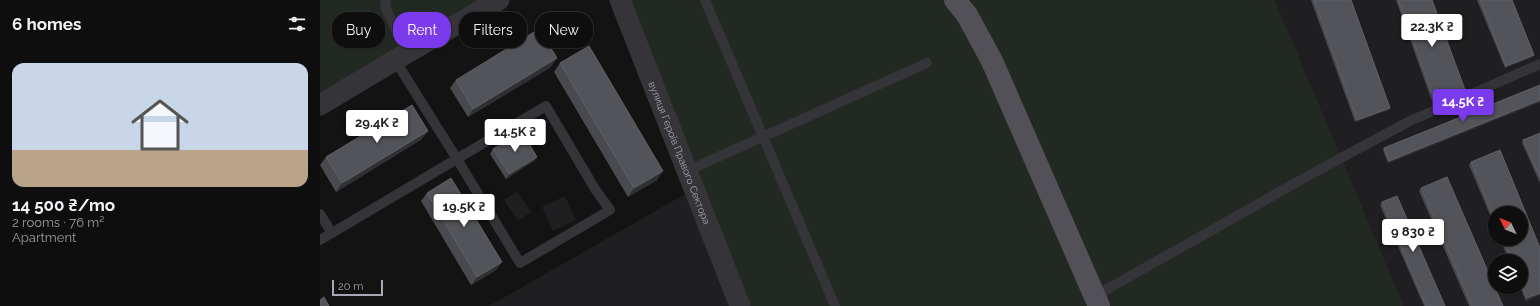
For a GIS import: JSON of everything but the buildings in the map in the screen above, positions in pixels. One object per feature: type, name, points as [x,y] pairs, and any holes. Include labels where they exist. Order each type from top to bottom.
[{"type":"main road","points":[[955,0],[967,15],[992,61],[1097,301]]},
{"type":"street","points":[[320,105],[401,56],[499,0]]},
{"type":"street","name":"вулиця Героїв Правого Сектора","points":[[620,0],[740,306]]},
{"type":"lane","points":[[320,240],[458,159],[546,106],[595,189],[610,210],[520,263],[458,159],[401,56],[385,7],[386,0]]},
{"type":"lane","points":[[704,0],[764,137],[835,306]]},
{"type":"lane","points":[[687,172],[927,63]]},
{"type":"lane","points":[[1097,301],[1315,172],[1410,121],[1540,64]]},
{"type":"lane","points":[[320,214],[332,233]]},
{"type":"shaded area","points":[[320,0],[499,0],[479,12],[459,12],[459,23],[451,28],[451,12],[393,12],[393,48],[417,48],[320,105]]},
{"type":"shaded area","points":[[620,0],[1275,0],[1404,306],[740,306]]},
{"type":"shaded area","points":[[1275,0],[1540,0],[1540,306],[1404,306]]},
{"type":"shaded area","points":[[694,189],[740,306],[489,306]]},
{"type":"shaded area","points":[[517,191],[531,212],[518,221],[504,200]]},
{"type":"shaded area","points":[[565,196],[576,220],[553,231],[542,207]]}]
